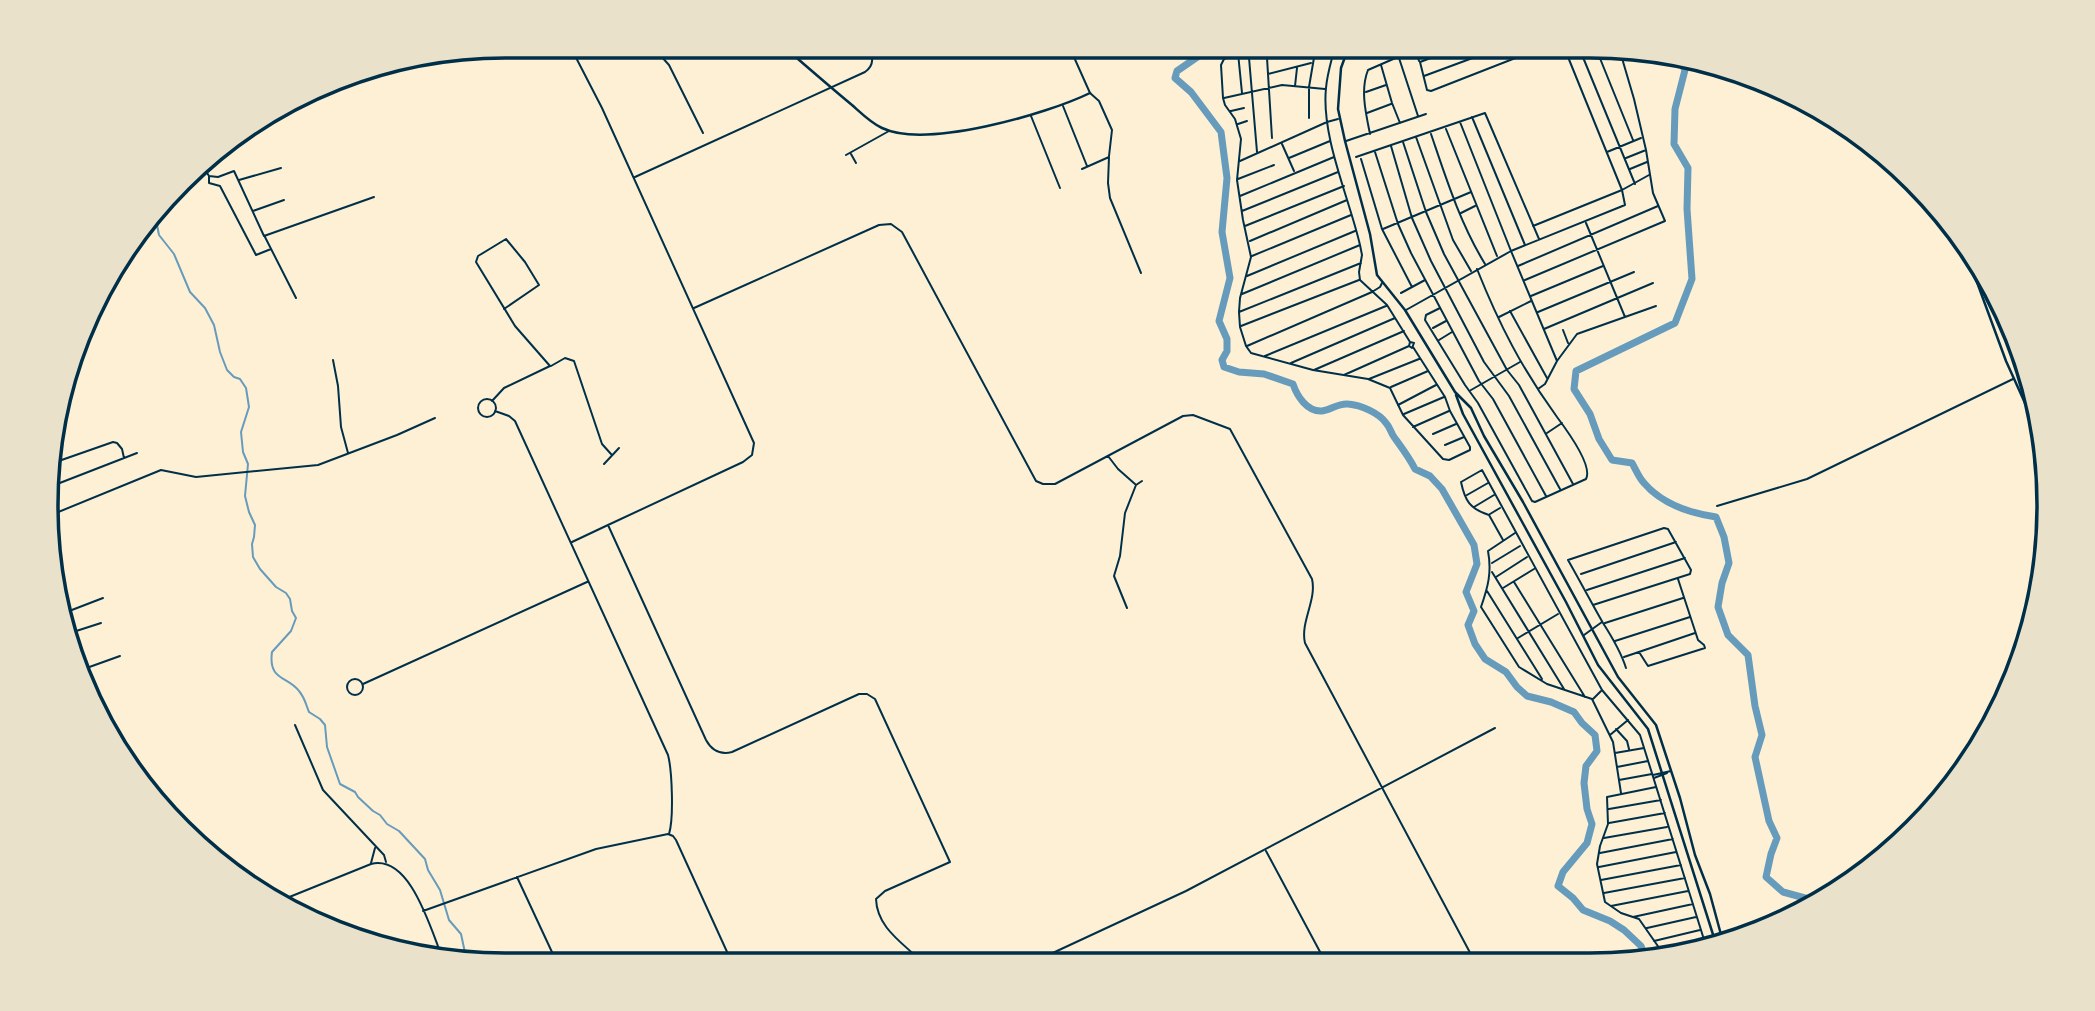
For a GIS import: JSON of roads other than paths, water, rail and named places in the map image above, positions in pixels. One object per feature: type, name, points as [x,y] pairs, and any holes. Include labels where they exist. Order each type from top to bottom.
[{"type":"street","points":[[571,542],[743,463],[753,453],[755,446],[634,177],[575,58]]},
{"type":"street","points":[[663,58],[669,65],[702,133]]},
{"type":"street","points":[[797,58],[877,126],[889,131],[919,134],[994,125],[1062,105],[1090,93]]},
{"type":"street","points":[[634,177],[864,72],[869,68],[873,58]]},
{"type":"street","points":[[1074,58],[1090,93],[1099,101],[1112,130],[1108,183],[1110,198],[1141,273]]},
{"type":"street","points":[[1227,58],[1222,61],[1223,98],[1237,124],[1241,147],[1237,180],[1251,257],[1238,312],[1245,346],[1251,353],[1313,370],[1368,379],[1390,388],[1403,415],[1446,460],[1470,450],[1470,447],[1445,397],[1413,347],[1414,343],[1410,342],[1387,305],[1360,280],[1357,230],[1339,172],[1328,122],[1326,89],[1332,58]]},
{"type":"street","points":[[1239,58],[1242,94]]},
{"type":"street","points":[[1249,58],[1257,153]]},
{"type":"street","points":[[1267,58],[1272,138]]},
{"type":"street","points":[[1309,118],[1309,87],[1314,58]]},
{"type":"street","points":[[1346,58],[1339,81],[1339,119],[1370,234],[1377,275],[1405,310],[1455,392],[1463,414],[1598,665],[1648,729],[1713,935]]},
{"type":"street","points":[[1370,134],[1365,92],[1368,70],[1396,58]]},
{"type":"street","points":[[1399,58],[1419,117]]},
{"type":"street","points":[[1419,58],[1429,91],[1514,58]]},
{"type":"street","points":[[1420,62],[1430,58]]},
{"type":"street","points":[[1423,76],[1472,58]]},
{"type":"street","points":[[1405,310],[1511,251],[1624,206],[1622,190],[1568,58]]},
{"type":"street","points":[[1584,58],[1635,184]]},
{"type":"street","points":[[1600,58],[1633,140]]},
{"type":"street","points":[[1524,281],[1665,222],[1653,193],[1646,150],[1622,59]]},
{"type":"street","points":[[1267,74],[1313,63]]},
{"type":"street","points":[[1381,64],[1400,123]]},
{"type":"street","points":[[1295,86],[1297,67]]},
{"type":"street","points":[[1223,98],[1282,85],[1326,89]]},
{"type":"street","points":[[1365,92],[1386,85]]},
{"type":"street","points":[[1366,113],[1392,103]]},
{"type":"street","points":[[1062,105],[1087,166]]},
{"type":"street","points":[[1230,111],[1244,108]]},
{"type":"street","points":[[1356,157],[1445,128],[1484,112],[1539,240]]},
{"type":"street","points":[[1345,141],[1426,114]]},
{"type":"street","points":[[1031,115],[1060,188]]},
{"type":"street","points":[[1472,117],[1525,246]]},
{"type":"street","points":[[1239,161],[1339,119]]},
{"type":"street","points":[[1237,124],[1247,121]]},
{"type":"street","points":[[1460,122],[1557,361]]},
{"type":"street","points":[[1445,128],[1498,258]]},
{"type":"street","points":[[846,155],[889,131]]},
{"type":"street","points":[[1430,133],[1453,200],[1485,265]]},
{"type":"street","points":[[1416,137],[1453,240],[1472,272]]},
{"type":"street","points":[[1606,152],[1643,137]]},
{"type":"street","points":[[1289,158],[1331,140]]},
{"type":"street","points":[[1403,142],[1426,212],[1444,254],[1573,485]]},
{"type":"street","points":[[1282,143],[1295,172]]},
{"type":"street","points":[[1391,146],[1412,218],[1431,261],[1485,362],[1509,396],[1560,490]]},
{"type":"street","points":[[1625,159],[1646,150]]},
{"type":"street","points":[[1375,152],[1398,224],[1425,280],[1547,497]]},
{"type":"street","points":[[850,153],[856,163]]},
{"type":"street","points":[[1240,196],[1335,156]]},
{"type":"street","points":[[1082,169],[1109,157]]},
{"type":"street","points":[[1360,157],[1382,229],[1412,287]]},
{"type":"street","points":[[1629,169],[1648,162]]},
{"type":"street","points":[[1237,180],[1274,165]]},
{"type":"street","points":[[238,181],[281,167]]},
{"type":"street","points":[[209,176],[218,177],[234,171],[296,298]]},
{"type":"street","points":[[207,172],[209,183],[219,186],[256,255],[271,249]]},
{"type":"street","points":[[1241,212],[1339,172]]},
{"type":"street","points":[[1532,227],[1622,190],[1650,175]]},
{"type":"street","points":[[1244,226],[1344,186]]},
{"type":"street","points":[[1382,229],[1471,192]]},
{"type":"street","points":[[264,236],[374,197]]},
{"type":"street","points":[[252,211],[284,200]]},
{"type":"street","points":[[1249,242],[1348,200]]},
{"type":"street","points":[[1459,213],[1476,206]]},
{"type":"street","points":[[1517,266],[1659,206]]},
{"type":"street","points":[[1251,257],[1352,215]]},
{"type":"street","points":[[1585,222],[1625,317]]},
{"type":"street","points":[[694,309],[879,225],[894,225],[902,232],[1034,480],[1043,484],[1055,484],[1185,415],[1226,426],[1232,431],[1312,579],[1313,591],[1304,641],[1470,953]]},
{"type":"street","points":[[1246,276],[1357,230]]},
{"type":"street","points":[[504,309],[539,285],[506,239],[477,256],[475,260],[504,309],[515,326],[550,366]]},
{"type":"street","points":[[1241,294],[1360,245]]},
{"type":"street","points":[[1238,312],[1361,262]]},
{"type":"street","points":[[1497,318],[1531,298],[1603,266]]},
{"type":"street","points":[[1440,308],[1424,317],[1465,386],[1471,391],[1531,500],[1534,502],[1586,479],[1588,472],[1577,447],[1520,362],[1497,318],[1477,269]]},
{"type":"street","points":[[1537,313],[1634,272]]},
{"type":"street","points":[[1240,327],[1360,280]]},
{"type":"street","points":[[1401,293],[1425,280]]},
{"type":"street","points":[[1245,346],[1372,292],[1380,288],[1381,283]]},
{"type":"street","points":[[1543,329],[1653,283]]},
{"type":"street","points":[[1979,285],[2025,404]]},
{"type":"street","points":[[1264,356],[1387,305]]},
{"type":"street","points":[[1537,389],[1545,384],[1557,361],[1577,334],[1656,306]]},
{"type":"street","points":[[1510,311],[1548,378]]},
{"type":"street","points":[[1289,363],[1396,317]]},
{"type":"street","points":[[1431,329],[1447,320]]},
{"type":"street","points":[[1563,330],[1568,344]]},
{"type":"street","points":[[1313,370],[1404,331]]},
{"type":"street","points":[[1437,341],[1453,332]]},
{"type":"street","points":[[1409,346],[1410,342]]},
{"type":"street","points":[[1343,375],[1409,346],[1413,347]]},
{"type":"street","points":[[492,401],[503,388],[565,358],[574,361],[602,444],[611,454]]},
{"type":"street","points":[[1368,379],[1420,358]]},
{"type":"street","points":[[333,360],[341,427],[349,454]]},
{"type":"street","points":[[1471,391],[1520,362]]},
{"type":"street","points":[[1390,388],[1428,371]]},
{"type":"street","points":[[1717,506],[1807,478],[2014,378]]},
{"type":"street","points":[[1398,405],[1437,384]]},
{"type":"street","points":[[1455,392],[1471,408],[1618,677],[1656,725],[1721,933]]},
{"type":"street","points":[[1403,415],[1445,397]]},
{"type":"street","points":[[487,399],[495,404],[495,411],[486,416],[479,411],[478,406],[482,400],[487,399]]},
{"type":"street","points":[[495,411],[515,421],[669,758],[669,834]]},
{"type":"street","points":[[1413,427],[1450,411]]},
{"type":"street","points":[[58,512],[161,470],[193,477],[318,465],[435,418]]},
{"type":"street","points":[[1546,434],[1562,423]]},
{"type":"street","points":[[1433,434],[1457,424]]},
{"type":"street","points":[[1445,444],[1465,437]]},
{"type":"street","points":[[61,460],[113,442],[122,449],[124,458]]},
{"type":"street","points":[[604,464],[618,448]]},
{"type":"street","points":[[59,483],[137,453]]},
{"type":"street","points":[[1108,455],[1118,469],[1136,485]]},
{"type":"street","points":[[1503,540],[1489,515],[1471,507],[1461,482],[1482,470],[1602,690],[1640,735],[1704,938]]},
{"type":"street","points":[[1127,608],[1114,576],[1120,556],[1123,521],[1136,485],[1142,481]]},
{"type":"street","points":[[1466,496],[1488,483]]},
{"type":"street","points":[[1474,507],[1495,495]]},
{"type":"street","points":[[1489,515],[1502,507]]},
{"type":"street","points":[[608,525],[708,744],[714,750],[732,752],[855,695],[863,693],[873,697],[950,862],[885,891],[876,899],[877,909],[886,927],[912,953]]},
{"type":"street","points":[[1593,605],[1690,574],[1691,570],[1668,529],[1664,528],[1568,560],[1593,605],[1623,657],[1626,668]]},
{"type":"street","points":[[1515,533],[1489,550],[1491,571],[1481,607],[1519,667],[1542,681],[1592,699],[1609,735],[1621,793]]},
{"type":"street","points":[[1581,574],[1677,542]]},
{"type":"street","points":[[1490,564],[1521,545]]},
{"type":"street","points":[[1495,577],[1528,556]]},
{"type":"street","points":[[1586,590],[1685,558]]},
{"type":"street","points":[[1502,589],[1535,569]]},
{"type":"street","points":[[1491,571],[1565,690]]},
{"type":"street","points":[[1639,652],[1648,666],[1704,649],[1705,646],[1698,640],[1678,578]]},
{"type":"street","points":[[363,684],[588,581]]},
{"type":"street","points":[[1514,582],[1585,697]]},
{"type":"street","points":[[1487,590],[1542,681]]},
{"type":"street","points":[[1583,635],[1596,625],[1684,597]]},
{"type":"street","points":[[70,611],[103,598]]},
{"type":"street","points":[[1517,639],[1560,613]]},
{"type":"street","points":[[1614,642],[1690,617]]},
{"type":"street","points":[[76,631],[100,622]]},
{"type":"street","points":[[1623,657],[1696,633]]},
{"type":"street","points":[[89,667],[120,656]]},
{"type":"street","points":[[352,680],[363,684],[359,695],[352,695],[348,691],[347,685],[352,680]]},
{"type":"street","points":[[1592,699],[1602,690]]},
{"type":"street","points":[[1609,735],[1628,720]]},
{"type":"street","points":[[295,726],[321,788],[385,857],[386,863]]},
{"type":"street","points":[[1053,953],[1160,904],[1266,850],[1494,728]]},
{"type":"street","points":[[1616,729],[1627,741],[1629,751]]},
{"type":"street","points":[[1614,754],[1644,748]]},
{"type":"street","points":[[1616,767],[1648,761]]},
{"type":"street","points":[[1618,780],[1672,771]]},
{"type":"street","points":[[1657,787],[1608,796],[1608,824],[1598,867],[1605,902],[1639,919],[1658,948]]},
{"type":"street","points":[[1608,809],[1661,800]]},
{"type":"street","points":[[1608,824],[1665,813]]},
{"type":"street","points":[[1603,838],[1669,826]]},
{"type":"street","points":[[423,911],[596,849],[669,834]]},
{"type":"street","points":[[669,834],[676,840],[728,953]]},
{"type":"street","points":[[1599,854],[1673,839]]},
{"type":"street","points":[[371,864],[376,847]]},
{"type":"street","points":[[1266,850],[1321,953]]},
{"type":"street","points":[[1598,867],[1677,852]]},
{"type":"street","points":[[289,897],[371,864],[386,863],[411,884],[438,948]]},
{"type":"street","points":[[1600,881],[1681,865]]},
{"type":"street","points":[[517,877],[552,953]]},
{"type":"street","points":[[1603,894],[1685,878]]},
{"type":"street","points":[[1609,906],[1689,891]]},
{"type":"street","points":[[1632,917],[1693,904]]},
{"type":"street","points":[[1646,928],[1697,917]]},
{"type":"street","points":[[1654,941],[1701,929]]},
{"type":"waterway","points":[[1196,58],[1177,71],[1175,78],[1191,92],[1221,132],[1227,178],[1222,232],[1230,278],[1219,321],[1227,339],[1227,351],[1222,360],[1224,367],[1239,372],[1264,374],[1293,384],[1303,402],[1317,411],[1348,404],[1374,413],[1383,419],[1415,469],[1430,476],[1442,489],[1474,545],[1477,564],[1466,592],[1474,611],[1468,625],[1475,644],[1485,659],[1506,672],[1527,696],[1574,712],[1595,735],[1597,751],[1586,766],[1584,783],[1592,824],[1587,843],[1563,872],[1558,886],[1583,910],[1624,930],[1642,950]]},
{"type":"waterway","points":[[1684,68],[1675,109],[1674,144],[1688,168],[1687,209],[1692,279],[1675,323],[1576,371],[1574,389],[1590,414],[1599,439],[1612,460],[1632,463],[1644,483],[1668,502],[1686,510],[1716,517],[1724,537],[1729,563],[1718,607],[1728,635],[1748,655],[1762,735],[1755,757],[1769,821],[1777,838],[1766,877],[1783,892],[1804,898]]},
{"type":"waterway","points":[[157,225],[159,235],[174,254],[190,292],[205,308],[214,325],[227,370],[240,379],[246,388],[249,407],[241,432],[243,452],[248,464],[245,496],[255,525],[253,557],[276,587],[286,593],[296,618],[291,631],[272,652],[273,668],[280,677],[295,686],[309,712],[325,725],[327,747],[340,784],[355,792],[387,824],[399,831],[425,859],[440,890],[449,920],[461,934],[465,951]]}]
